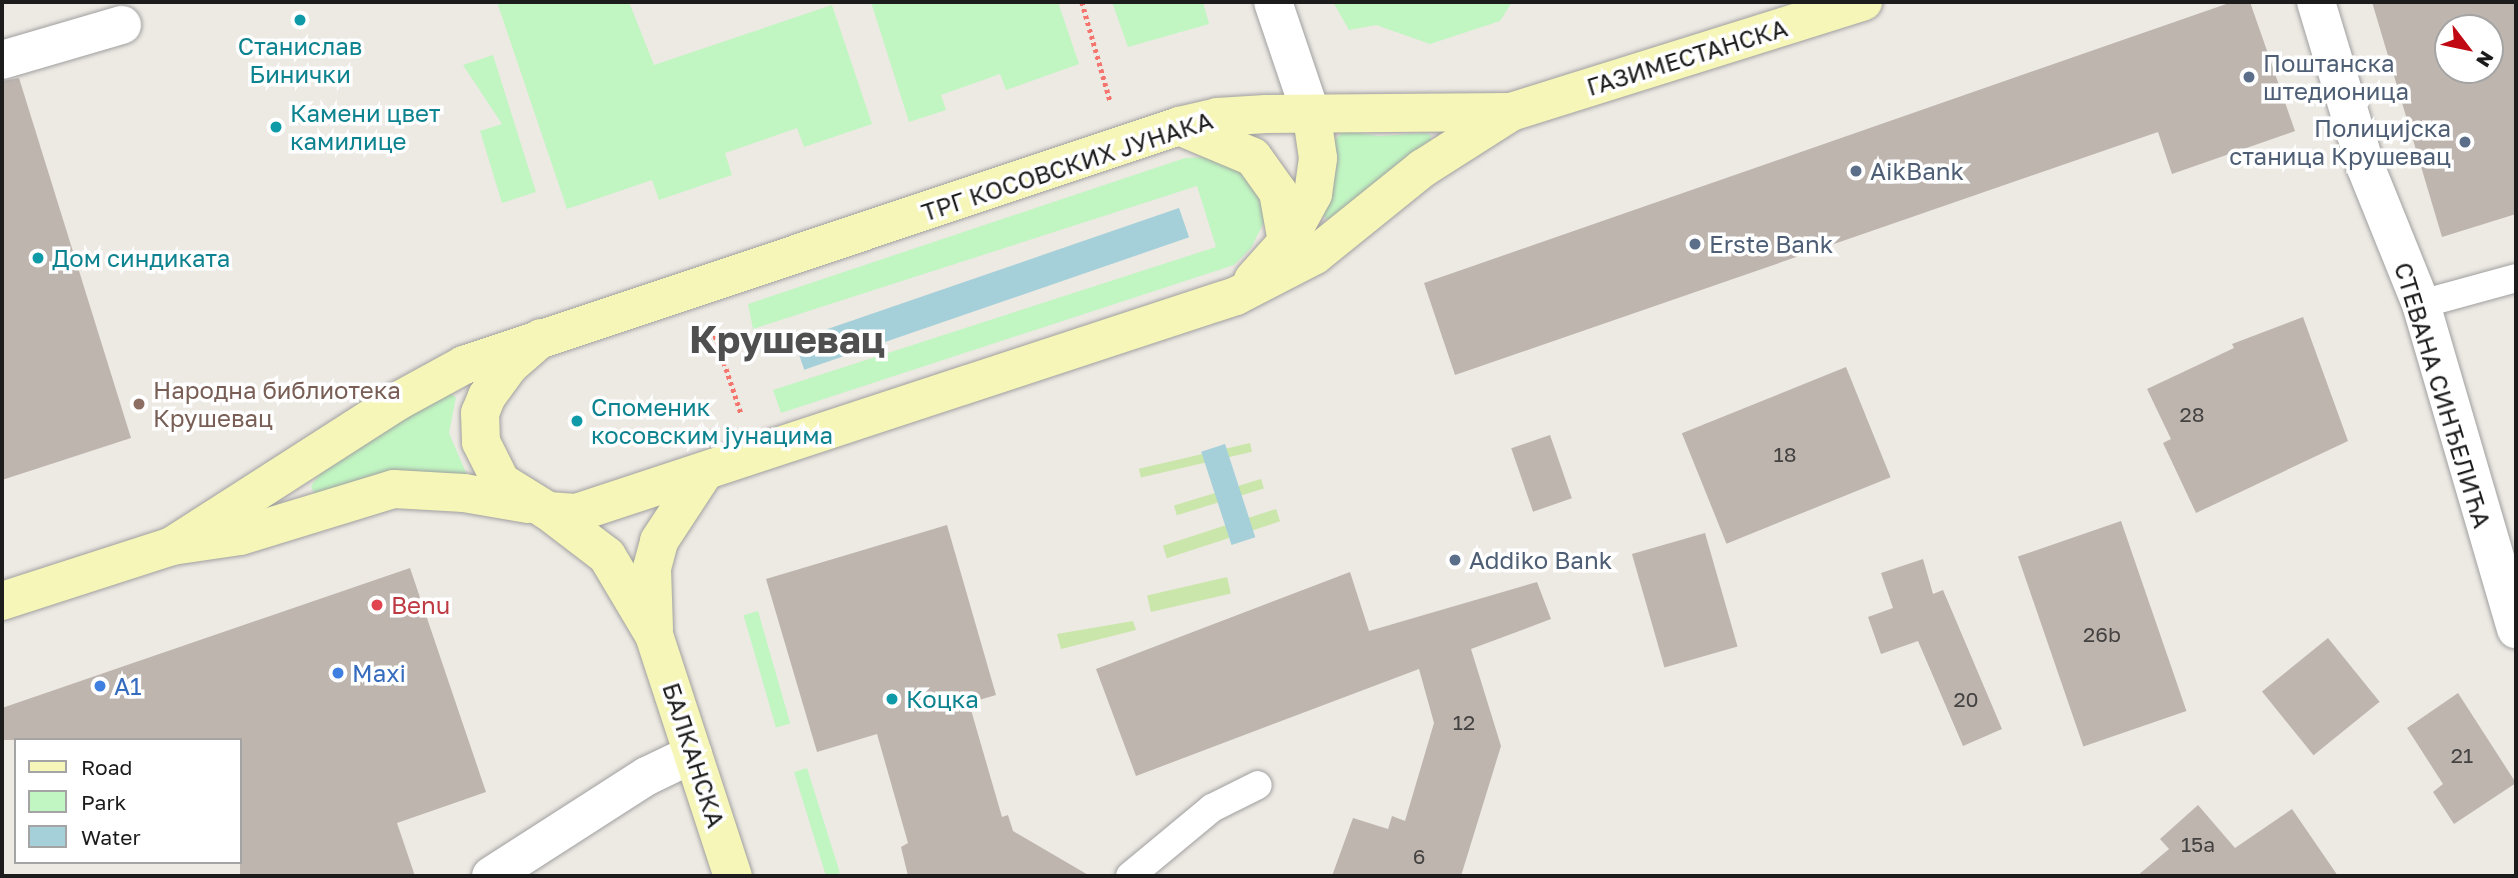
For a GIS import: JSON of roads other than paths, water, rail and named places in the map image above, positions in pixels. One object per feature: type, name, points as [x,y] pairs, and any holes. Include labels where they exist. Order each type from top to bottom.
[{"type":"main road","name":"ГАЗИМЕСТАНСКА","points":[[1511,112],[1863,2]]},
{"type":"main road","name":"ТРГ КОСОВСКИХ ЈУНАКА","points":[[541,508],[501,482],[490,467],[481,442],[480,413],[509,366],[541,338],[1179,126],[1217,117],[1511,112]]},
{"type":"main road","points":[[2,601],[172,546],[240,537],[394,489],[464,493],[576,513],[703,474],[1236,296],[1315,255],[1423,168],[1511,112]]},
{"type":"main road","points":[[1236,296],[1287,242],[1313,194],[1318,158],[1312,117]]},
{"type":"main road","points":[[1179,126],[1253,157],[1279,192],[1287,242]]},
{"type":"main road","points":[[172,546],[434,380],[541,338]]},
{"type":"main road","name":"БАЛКАНСКА","points":[[654,635],[652,568],[659,541],[703,474]]},
{"type":"main road","name":"БАЛКАНСКА","points":[[541,508],[607,556],[654,635],[733,876]]},
{"type":"street","points":[[1273,2],[1312,117]]},
{"type":"street","name":"СТЕВАНА СИНЂЕЛИЋА","points":[[2316,2],[2366,168],[2421,304],[2516,629]]},
{"type":"street","points":[[2,60],[122,25]]},
{"type":"street","points":[[491,876],[647,776],[693,754]]},
{"type":"lane","points":[[2421,304],[2516,278]]},
{"type":"lane","points":[[1130,876],[1212,808],[1258,785]]},
{"type":"water","points":[[1179,208],[1189,237],[804,370],[794,341]]},
{"type":"water","points":[[1225,444],[1255,537],[1232,545],[1201,452]]},
{"type":"place","name":"Станислав Бинички","points":[[300,20]]},
{"type":"place","name":"Поштанска штедионица","points":[[2249,77]]},
{"type":"place","name":"Камени цвет камилице","points":[[276,127]]},
{"type":"place","name":"Полицијска станица Крушевац","points":[[2465,142]]},
{"type":"place","name":"AikBank","points":[[1856,171]]},
{"type":"place","name":"Erste Bank","points":[[1695,244]]},
{"type":"place","name":"Дом синдиката","points":[[38,258]]},
{"type":"place","name":"Народна библиотека Крушевац","points":[[139,404]]},
{"type":"place","name":"Споменик косовским јунацима","points":[[577,421]]},
{"type":"place","name":"Addiko Bank","points":[[1455,560]]},
{"type":"place","name":"Benu","points":[[377,605]]},
{"type":"place","name":"Maxi","points":[[338,673]]},
{"type":"place","name":"A1","points":[[100,686]]},
{"type":"place","name":"Коцка","points":[[892,699]]},
{"type":"district","name":"Крушевац","points":[[787,339]]}]
